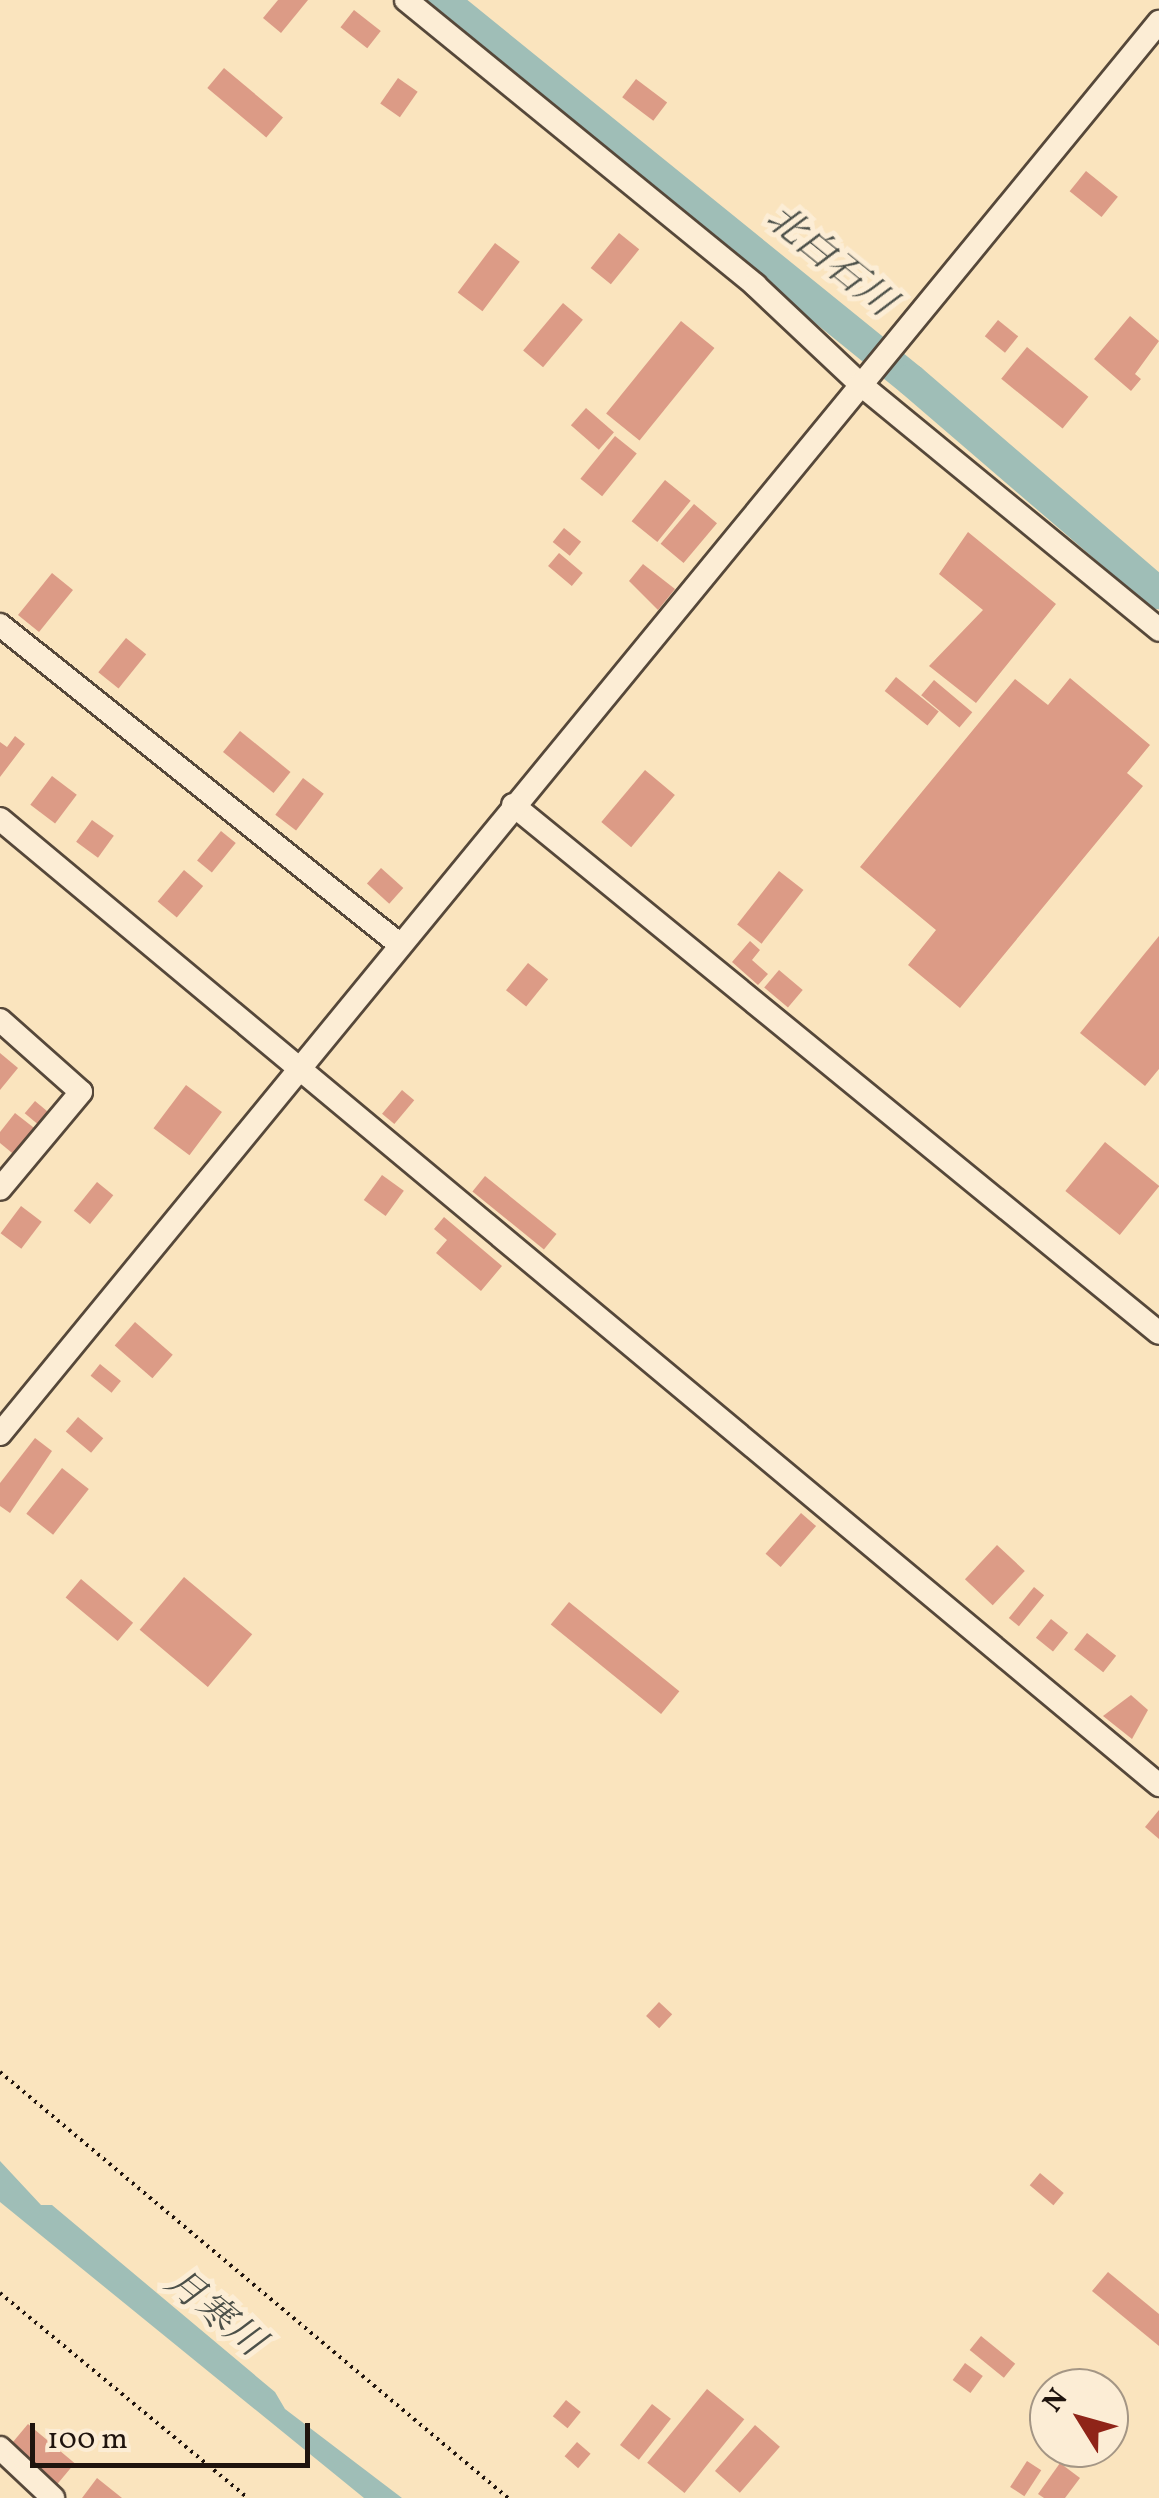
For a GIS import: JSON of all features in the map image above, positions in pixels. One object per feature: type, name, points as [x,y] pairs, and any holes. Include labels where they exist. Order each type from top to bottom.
[{"type":"street","points":[[406,0],[755,285],[1159,630]]},
{"type":"street","points":[[0,1434],[398,944],[1159,22]]},
{"type":"street","points":[[0,625],[398,944]]},
{"type":"street","points":[[513,804],[1159,1333]]},
{"type":"street","points":[[0,820],[299,1065],[1159,1785]]},
{"type":"street","points":[[0,1020],[81,1092],[0,1189]]},
{"type":"street","points":[[0,2448],[53,2498]]},
{"type":"path","points":[[0,2072],[508,2498]]},
{"type":"path","points":[[0,2293],[248,2498]]},
{"type":"water","points":[[0,2161],[41,2205],[52,2205],[275,2392],[285,2409],[402,2498],[364,2498],[0,2202]]},
{"type":"building","points":[[278,0],[308,0],[281,33],[263,18]]},
{"type":"building","points":[[354,10],[381,31],[367,48],[340,27]]},
{"type":"building","points":[[224,68],[283,117],[266,137],[207,88]]},
{"type":"building","points":[[398,78],[418,92],[400,117],[380,103]]},
{"type":"building","points":[[636,79],[667,102],[653,121],[622,97]]},
{"type":"building","points":[[1086,171],[1118,197],[1102,217],[1070,191]]},
{"type":"building","points":[[619,233],[639,249],[611,284],[591,268]]},
{"type":"building","points":[[495,243],[520,262],[482,311],[458,293]]},
{"type":"building","points":[[563,303],[583,320],[543,367],[523,350]]},
{"type":"building","points":[[1130,316],[1159,341],[1135,374],[1141,379],[1131,391],[1094,359]]},
{"type":"building","points":[[998,320],[1018,336],[1005,353],[985,336]]},
{"type":"building","points":[[681,321],[714,348],[640,441],[606,413]]},
{"type":"building","points":[[1027,347],[1088,397],[1063,429],[1001,379]]},
{"type":"building","points":[[586,408],[614,432],[599,450],[571,425]]},
{"type":"building","points":[[615,436],[637,454],[602,496],[580,479]]},
{"type":"building","points":[[665,480],[691,501],[657,542],[632,521]]},
{"type":"building","points":[[694,504],[717,523],[684,563],[661,544]]},
{"type":"building","points":[[564,528],[581,542],[570,556],[553,542]]},
{"type":"building","points":[[968,532],[1056,604],[976,703],[929,666],[983,610],[939,574]]},
{"type":"building","points":[[559,553],[583,573],[572,586],[548,566]]},
{"type":"building","points":[[643,564],[675,589],[658,610],[629,581]]},
{"type":"building","points":[[52,573],[73,590],[39,632],[18,615]]},
{"type":"building","points":[[126,638],[146,654],[119,689],[98,672]]},
{"type":"building","points":[[896,677],[939,712],[927,726],[885,691]]},
{"type":"building","points":[[1070,678],[1150,745],[1127,773],[1143,786],[960,1008],[908,965],[936,930],[860,867],[1015,679],[1048,705]]},
{"type":"building","points":[[934,680],[972,712],[959,727],[921,695]]},
{"type":"building","points":[[240,731],[291,772],[274,793],[223,752]]},
{"type":"building","points":[[15,736],[25,744],[0,777],[0,742],[7,747]]},
{"type":"building","points":[[645,770],[675,795],[631,847],[601,822]]},
{"type":"building","points":[[52,776],[77,795],[55,823],[30,805]]},
{"type":"building","points":[[303,778],[324,794],[296,830],[275,815]]},
{"type":"building","points":[[92,820],[114,836],[98,858],[76,842]]},
{"type":"building","points":[[221,831],[236,843],[212,872],[197,861]]},
{"type":"building","points":[[381,868],[403,888],[389,904],[367,884]]},
{"type":"building","points":[[184,870],[203,886],[177,917],[158,901]]},
{"type":"building","points":[[779,871],[803,890],[762,944],[737,925]]},
{"type":"building","points":[[1159,936],[1159,1069],[1145,1086],[1080,1033]]},
{"type":"building","points":[[750,941],[760,950],[752,960],[768,974],[758,985],[732,962]]},
{"type":"building","points":[[528,963],[548,979],[526,1007],[506,990]]},
{"type":"building","points":[[779,970],[803,990],[788,1008],[764,988]]},
{"type":"building","points":[[0,1053],[18,1068],[0,1090]]},
{"type":"building","points":[[186,1085],[222,1112],[189,1155],[154,1128]]},
{"type":"building","points":[[402,1090],[414,1100],[394,1124],[382,1114]]},
{"type":"building","points":[[35,1101],[53,1116],[42,1128],[25,1113]]},
{"type":"building","points":[[15,1113],[38,1131],[17,1157],[0,1143],[0,1132]]},
{"type":"building","points":[[1105,1142],[1159,1186],[1120,1235],[1065,1191]]},
{"type":"building","points":[[382,1175],[404,1191],[386,1216],[364,1200]]},
{"type":"building","points":[[485,1176],[556,1234],[544,1249],[472,1192]]},
{"type":"building","points":[[97,1182],[113,1195],[90,1224],[74,1211]]},
{"type":"building","points":[[21,1206],[42,1222],[21,1249],[1,1233]]},
{"type":"building","points":[[444,1217],[502,1266],[481,1291],[436,1253],[447,1240],[434,1229]]},
{"type":"building","points":[[135,1322],[173,1355],[152,1378],[115,1345]]},
{"type":"building","points":[[100,1364],[121,1381],[112,1393],[91,1376]]},
{"type":"building","points":[[78,1417],[103,1438],[91,1453],[66,1432]]},
{"type":"building","points":[[35,1438],[52,1451],[10,1513],[0,1506],[0,1483]]},
{"type":"building","points":[[62,1468],[89,1489],[53,1535],[26,1514]]},
{"type":"building","points":[[801,1513],[816,1526],[781,1567],[766,1554]]},
{"type":"building","points":[[997,1545],[1025,1571],[993,1605],[965,1579]]},
{"type":"building","points":[[184,1577],[252,1634],[208,1687],[140,1630]]},
{"type":"building","points":[[81,1579],[133,1623],[118,1641],[66,1597]]},
{"type":"building","points":[[1034,1587],[1044,1595],[1019,1626],[1009,1618]]},
{"type":"building","points":[[569,1602],[679,1691],[661,1714],[551,1625]]},
{"type":"building","points":[[1051,1619],[1068,1633],[1053,1651],[1036,1638]]},
{"type":"building","points":[[1087,1633],[1116,1656],[1103,1672],[1074,1650]]},
{"type":"building","points":[[1131,1695],[1148,1710],[1132,1739],[1103,1716]]},
{"type":"building","points":[[1159,1810],[1159,1839],[1145,1827]]},
{"type":"building","points":[[659,2002],[672,2014],[659,2028],[646,2016]]},
{"type":"building","points":[[1040,2173],[1064,2193],[1053,2205],[1030,2185]]},
{"type":"building","points":[[1108,2272],[1159,2314],[1159,2346],[1092,2291]]},
{"type":"building","points":[[981,2336],[1015,2364],[1004,2378],[970,2350]]},
{"type":"building","points":[[965,2363],[983,2376],[970,2393],[953,2380]]},
{"type":"building","points":[[707,2389],[744,2419],[685,2493],[647,2463]]},
{"type":"building","points":[[566,2400],[581,2412],[568,2428],[553,2416]]},
{"type":"building","points":[[652,2404],[671,2419],[639,2460],[620,2445]]},
{"type":"building","points":[[28,2424],[75,2463],[57,2485],[10,2445]]},
{"type":"building","points":[[755,2425],[780,2447],[740,2493],[715,2471]]},
{"type":"building","points":[[577,2442],[591,2454],[578,2468],[565,2456]]},
{"type":"building","points":[[1027,2461],[1029,2468],[1041,2470],[1024,2496],[1010,2487]]},
{"type":"building","points":[[1056,2468],[1067,2468],[1080,2478],[1065,2498],[1044,2498],[1038,2494]]},
{"type":"building","points":[[97,2478],[122,2498],[82,2498]]},
{"type":"waterway","name":"北白石川","points":[[442,0],[911,380],[1159,593]]},
{"type":"water label","name":"月寒川","points":[[213,2314]]}]
